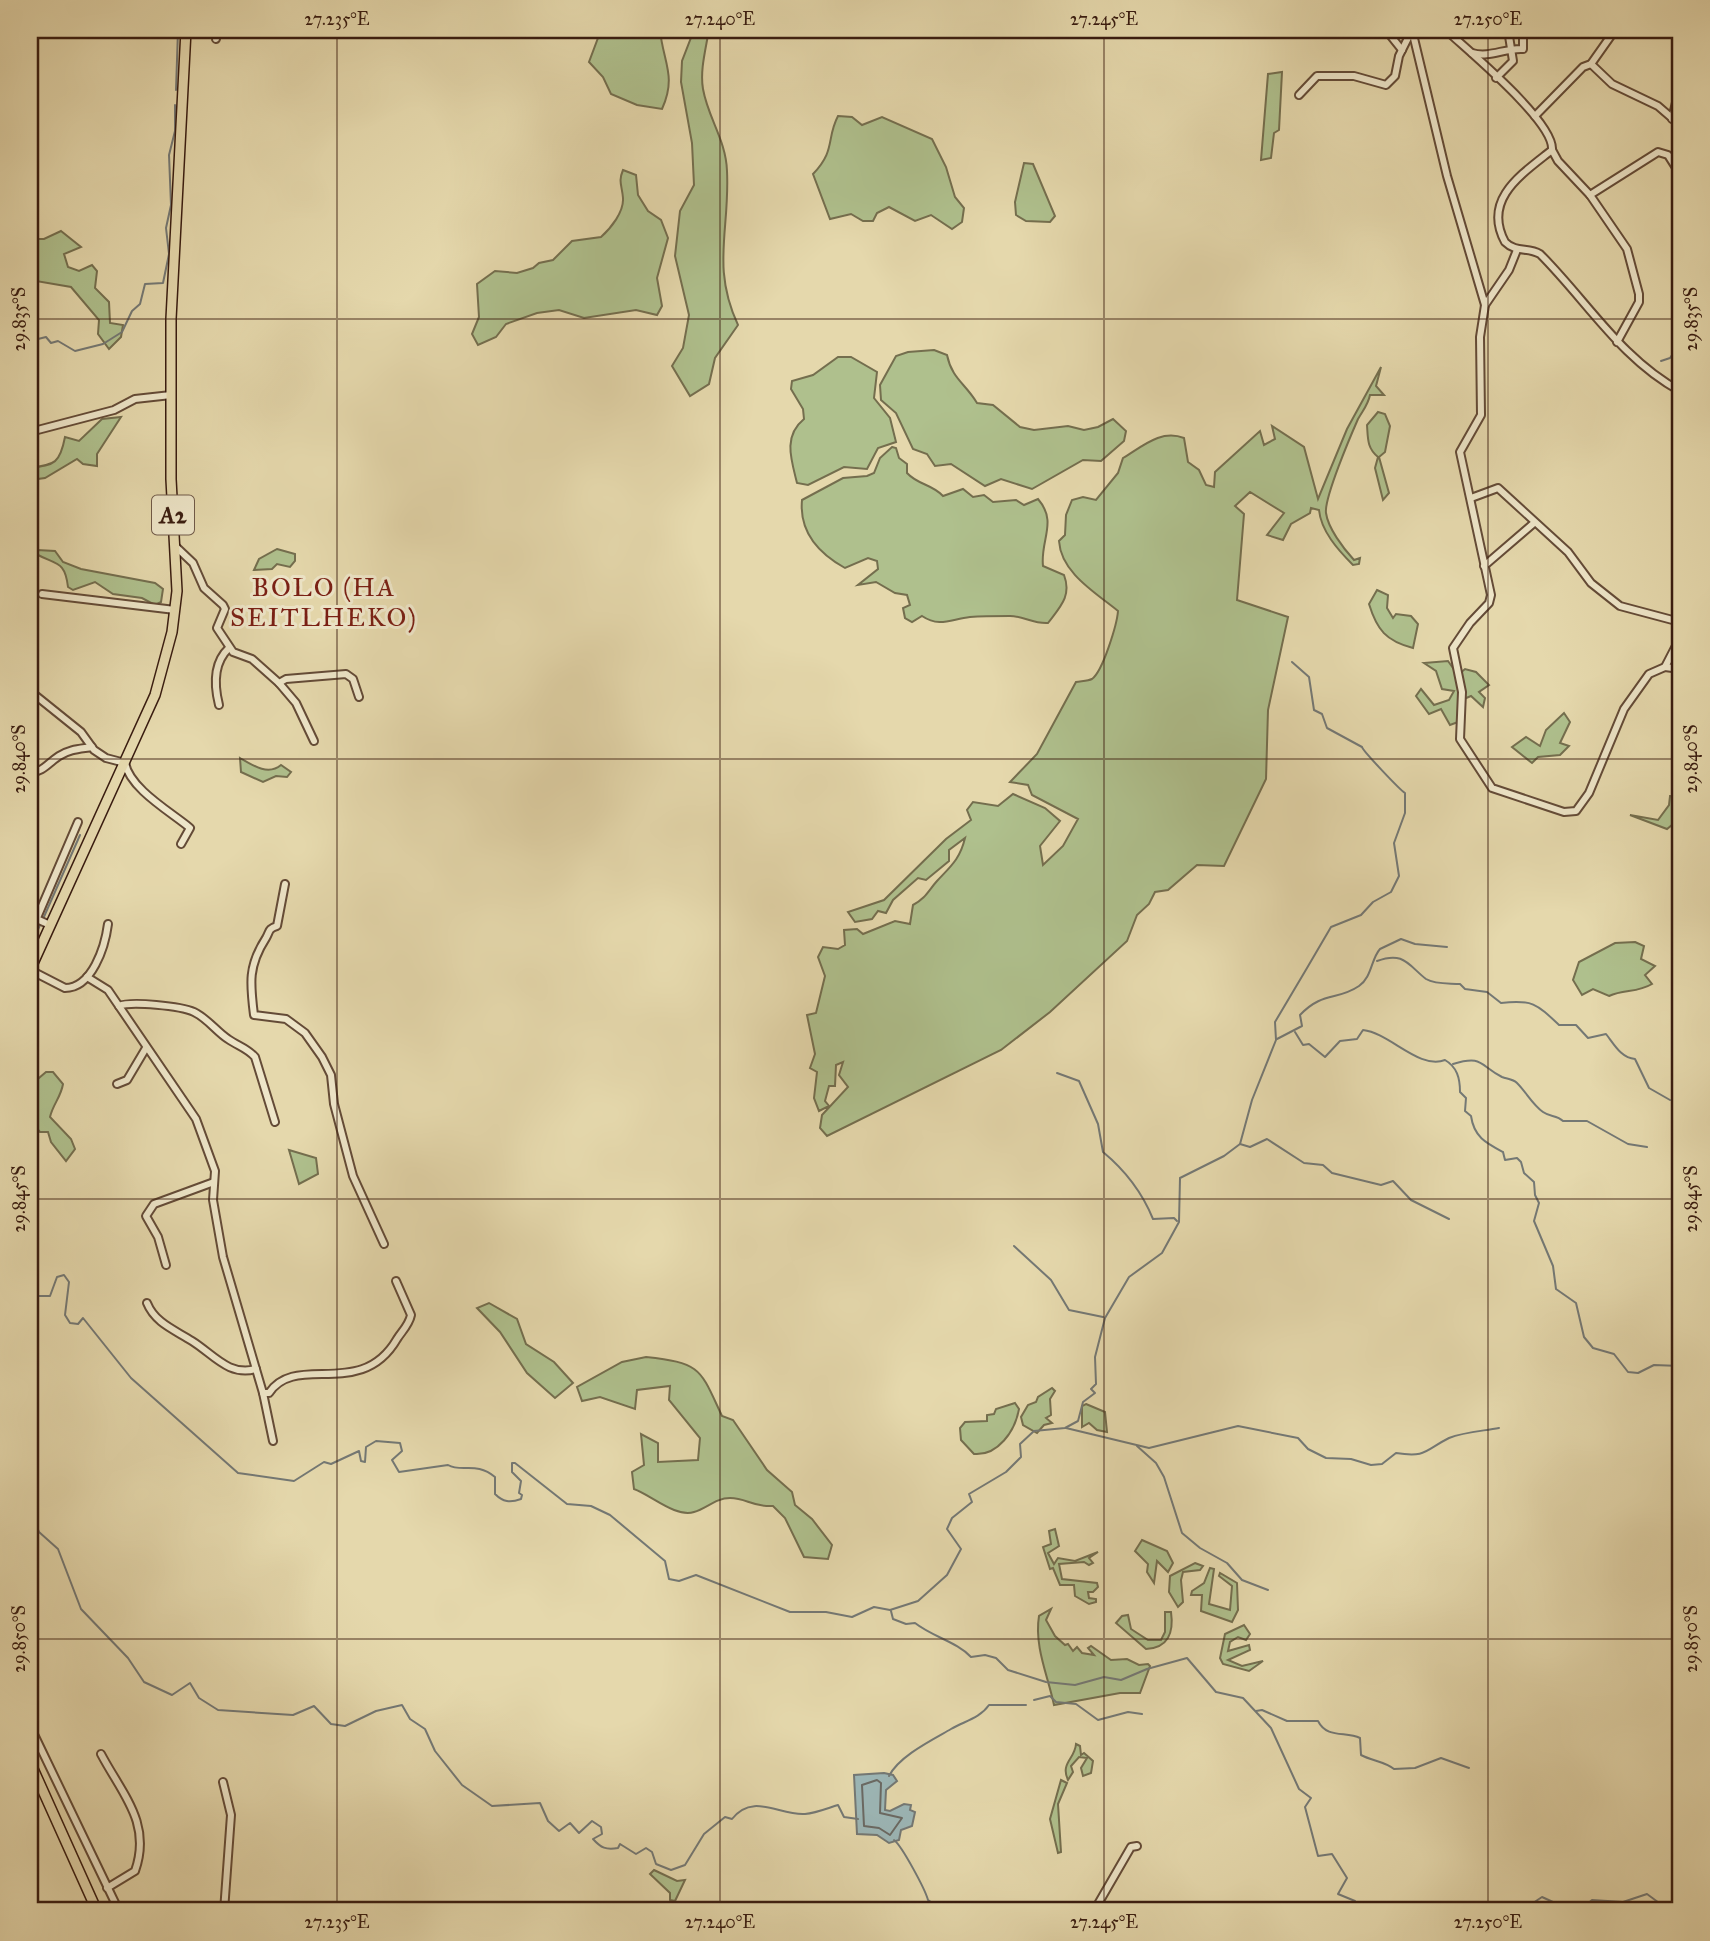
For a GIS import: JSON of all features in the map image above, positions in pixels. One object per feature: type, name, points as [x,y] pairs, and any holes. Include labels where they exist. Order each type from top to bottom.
[{"type":"main road","name":"A2","points":[[30,970],[155,695],[165,663],[175,610],[172,277],[186,30]]},
{"type":"main road","points":[[30,1762],[97,1911]]},
{"type":"street","points":[[216,39],[217,30]]},
{"type":"street","points":[[1386,30],[1402,50]]},
{"type":"street","points":[[1299,94],[1317,76],[1354,75],[1386,85],[1395,76],[1402,50],[1412,30]]},
{"type":"street","points":[[1412,30],[1447,176],[1485,305],[1480,337],[1481,415],[1460,452],[1490,600],[1453,648],[1462,692],[1460,739],[1492,788],[1564,812],[1576,811],[1590,793],[1625,709],[1649,674],[1665,667],[1680,670]]},
{"type":"street","points":[[1446,30],[1535,116],[1551,138],[1552,149],[1558,162],[1590,195],[1627,249],[1639,302],[1617,342]]},
{"type":"street","points":[[1496,78],[1513,61],[1508,30]]},
{"type":"street","points":[[1467,51],[1492,56],[1511,48],[1523,49],[1523,30]]},
{"type":"street","points":[[1600,30],[1608,38]]},
{"type":"street","points":[[1535,116],[1583,67],[1591,64],[1615,30]]},
{"type":"street","points":[[1591,64],[1612,84],[1658,106],[1680,125]]},
{"type":"street","points":[[1672,118],[1680,86]]},
{"type":"street","points":[[1552,149],[1502,194],[1499,203],[1501,235],[1510,247],[1517,250],[1534,250],[1540,254],[1617,342],[1647,370],[1680,391]]},
{"type":"street","points":[[1590,195],[1658,152],[1668,155],[1680,174]]},
{"type":"street","points":[[1485,305],[1509,270],[1517,250]]},
{"type":"street","points":[[30,432],[114,410],[135,398],[171,395]]},
{"type":"street","points":[[1471,498],[1497,488],[1568,552],[1591,583],[1620,606],[1680,622]]},
{"type":"street","points":[[1484,566],[1534,523]]},
{"type":"street","points":[[174,545],[193,563],[204,588],[223,605],[225,609],[217,628],[229,648],[252,659],[279,683],[296,703],[314,741]]},
{"type":"street","points":[[42,594],[175,610]]},
{"type":"street","points":[[1665,667],[1680,638]]},
{"type":"street","points":[[219,705],[215,679],[220,656],[229,648]]},
{"type":"street","points":[[279,683],[286,679],[346,674],[353,679],[359,697]]},
{"type":"street","points":[[30,691],[81,732],[92,747],[106,758],[125,763],[126,770],[143,790],[190,828],[181,844]]},
{"type":"street","points":[[30,773],[41,772],[60,755],[75,748],[92,747]]},
{"type":"street","points":[[30,934],[33,917],[78,822]]},
{"type":"street","points":[[285,884],[277,926],[270,928],[256,949],[250,986],[254,1016],[286,1019],[305,1033],[322,1057],[331,1075],[334,1104],[353,1175],[384,1244]]},
{"type":"street","points":[[33,917],[50,925]]},
{"type":"street","points":[[30,970],[65,988],[74,988],[100,960],[108,924]]},
{"type":"street","points":[[87,977],[108,990],[196,1119],[215,1171],[213,1200],[223,1257],[263,1393],[273,1441]]},
{"type":"street","points":[[119,1006],[125,1003],[159,1005],[195,1012],[228,1039],[249,1050],[255,1057],[275,1122]]},
{"type":"street","points":[[117,1084],[127,1080],[146,1048]]},
{"type":"street","points":[[166,1265],[158,1237],[146,1216],[154,1204],[214,1182]]},
{"type":"street","points":[[263,1393],[269,1394],[277,1381],[291,1376],[355,1373],[391,1351],[411,1315],[396,1281]]},
{"type":"street","points":[[147,1303],[168,1329],[194,1342],[219,1362],[246,1371],[256,1369]]},
{"type":"street","points":[[30,1726],[120,1911]]},
{"type":"street","points":[[101,1754],[135,1813],[142,1844],[135,1871],[107,1888]]},
{"type":"street","points":[[223,1782],[231,1815],[224,1911]]},
{"type":"street","points":[[1094,1911],[1118,1865],[1131,1847],[1137,1846]]},
{"type":"green space","points":[[601,30],[660,30],[669,78],[662,109],[637,105],[611,94],[603,77],[589,62]]},
{"type":"green space","points":[[694,30],[701,30],[708,35],[702,82],[705,100],[726,160],[723,266],[725,285],[738,325],[715,358],[709,384],[690,396],[672,366],[683,348],[689,315],[675,256],[680,211],[694,185],[692,143],[681,82],[682,61]]},
{"type":"green space","points":[[1282,72],[1279,130],[1274,133],[1271,158],[1261,160],[1268,74]]},
{"type":"green space","points":[[838,116],[852,117],[862,125],[882,117],[932,139],[946,167],[955,197],[964,208],[962,222],[952,229],[931,215],[915,221],[889,207],[877,213],[873,221],[863,221],[851,214],[830,219],[813,174],[825,158]]},
{"type":"green space","points":[[1024,163],[1033,164],[1055,216],[1050,222],[1026,221],[1016,215],[1015,202]]},
{"type":"green space","points":[[623,170],[636,175],[638,195],[648,211],[661,220],[668,238],[657,278],[662,306],[657,315],[636,310],[584,318],[559,310],[537,313],[506,324],[496,337],[478,345],[472,334],[479,317],[477,284],[495,271],[517,273],[553,260],[572,241],[601,237],[613,224],[623,203]]},
{"type":"green space","points":[[61,231],[81,247],[64,254],[68,267],[79,271],[92,265],[97,271],[95,288],[109,302],[110,323],[123,325],[121,337],[109,349],[98,334],[99,320],[71,287],[30,280],[30,239],[44,239]]},
{"type":"green space","points":[[934,350],[947,355],[956,375],[977,403],[993,405],[1020,427],[1034,430],[1068,426],[1084,430],[1098,427],[1113,419],[1126,431],[1124,441],[1101,461],[1083,460],[1032,489],[1001,479],[985,486],[951,464],[935,466],[927,454],[913,449],[896,413],[881,400],[880,385],[896,356]]},
{"type":"green space","points":[[838,357],[851,357],[877,372],[874,398],[890,418],[896,442],[878,448],[867,469],[844,467],[808,485],[797,483],[790,448],[793,433],[804,419],[803,409],[791,389],[792,381],[813,375]]},
{"type":"green space","points":[[1381,367],[1376,386],[1384,395],[1370,395],[1358,419],[1333,481],[1326,513],[1341,544],[1354,560],[1360,558],[1359,564],[1353,565],[1331,540],[1319,510],[1311,508],[1310,513],[1291,524],[1283,540],[1267,535],[1284,513],[1250,492],[1235,506],[1244,514],[1237,600],[1288,617],[1268,710],[1266,779],[1224,866],[1197,865],[1168,890],[1155,892],[1149,904],[1137,915],[1127,941],[1050,1012],[1001,1050],[827,1136],[820,1128],[822,1115],[848,1087],[839,1075],[843,1062],[836,1065],[835,1086],[829,1086],[825,1101],[829,1106],[819,1111],[814,1098],[817,1072],[810,1068],[815,1054],[807,1015],[816,1013],[825,976],[818,957],[823,947],[838,949],[845,945],[844,930],[857,929],[863,934],[895,921],[910,924],[913,905],[924,897],[954,862],[965,838],[949,850],[949,861],[926,880],[918,878],[893,900],[886,913],[878,911],[872,919],[855,922],[848,912],[884,900],[946,839],[971,820],[967,810],[973,802],[998,806],[1013,794],[1045,808],[1060,821],[1040,846],[1043,865],[1063,846],[1078,819],[1032,795],[1028,785],[1010,782],[1037,754],[1076,682],[1092,679],[1101,667],[1117,617],[1118,611],[1081,581],[1066,563],[1061,552],[1059,541],[1065,535],[1066,515],[1072,500],[1083,497],[1096,500],[1118,473],[1123,458],[1152,440],[1168,436],[1184,438],[1188,462],[1199,470],[1206,485],[1214,487],[1215,472],[1260,431],[1264,445],[1275,439],[1272,426],[1304,447],[1318,499],[1347,429]]},
{"type":"green space","points":[[1378,412],[1385,414],[1390,426],[1385,452],[1379,457],[1389,493],[1383,500],[1375,468],[1378,457],[1370,447],[1367,425]]},
{"type":"green space","points":[[121,417],[97,454],[97,466],[83,464],[77,459],[45,478],[30,480],[30,468],[45,466],[55,461],[65,437],[79,441],[102,419]]},
{"type":"green space","points":[[892,447],[896,448],[899,458],[907,464],[907,473],[943,496],[963,489],[973,497],[984,495],[993,502],[1016,500],[1024,505],[1038,499],[1044,507],[1048,523],[1043,566],[1064,575],[1067,589],[1064,601],[1048,623],[1010,616],[970,617],[934,622],[922,616],[912,622],[905,618],[903,608],[910,605],[907,595],[895,593],[876,582],[858,585],[878,569],[877,561],[868,558],[845,568],[826,556],[807,532],[802,500],[843,478],[874,473],[880,458]]},
{"type":"green space","points":[[277,549],[295,554],[295,561],[290,567],[277,564],[272,569],[254,570],[259,559]]},
{"type":"green space","points":[[37,550],[55,551],[63,562],[81,569],[155,583],[163,589],[161,602],[155,605],[142,598],[113,594],[95,582],[73,590],[68,587],[62,568],[38,555]]},
{"type":"green space","points":[[1377,590],[1388,595],[1387,608],[1393,618],[1396,614],[1411,616],[1418,624],[1413,648],[1389,638],[1379,628],[1369,604]]},
{"type":"green space","points":[[1448,661],[1458,675],[1465,669],[1476,672],[1489,685],[1479,692],[1485,698],[1483,707],[1471,696],[1459,701],[1458,722],[1450,725],[1441,709],[1429,714],[1416,696],[1421,689],[1434,705],[1449,700],[1454,691],[1442,689],[1436,671],[1424,663]]},
{"type":"green space","points":[[1564,713],[1570,722],[1560,743],[1569,746],[1560,755],[1538,757],[1532,763],[1512,747],[1526,737],[1540,746],[1546,730]]},
{"type":"green space","points":[[240,758],[260,768],[271,770],[281,765],[291,772],[287,777],[276,776],[263,782],[241,772]]},
{"type":"green space","points":[[1670,796],[1679,797],[1678,820],[1667,829],[1630,815],[1658,820],[1669,805]]},
{"type":"green space","points":[[1635,942],[1644,946],[1641,959],[1655,966],[1645,975],[1652,984],[1609,996],[1593,989],[1582,995],[1573,980],[1579,962],[1615,943]]},
{"type":"green space","points":[[46,1072],[53,1072],[63,1084],[50,1117],[71,1139],[75,1149],[66,1161],[51,1142],[48,1132],[40,1132],[30,1121],[34,1099],[30,1082],[33,1083]]},
{"type":"green space","points":[[289,1150],[316,1158],[318,1174],[299,1184]]},
{"type":"green space","points":[[489,1303],[517,1319],[526,1344],[554,1362],[573,1383],[555,1398],[527,1373],[500,1332],[477,1308]]},
{"type":"green space","points":[[646,1357],[678,1362],[697,1371],[709,1388],[722,1416],[733,1420],[767,1470],[792,1492],[795,1505],[812,1519],[832,1545],[828,1559],[804,1557],[785,1518],[773,1506],[730,1498],[687,1513],[672,1509],[634,1489],[632,1472],[644,1465],[641,1434],[658,1443],[658,1462],[698,1460],[700,1438],[669,1400],[670,1386],[637,1390],[635,1409],[600,1397],[582,1401],[577,1387],[622,1362]]},
{"type":"green space","points":[[1052,1388],[1055,1391],[1050,1399],[1051,1415],[1046,1418],[1052,1423],[1044,1425],[1037,1433],[1023,1425],[1021,1417],[1028,1405],[1036,1402],[1038,1397]]},
{"type":"green space","points":[[1015,1403],[1019,1409],[1014,1426],[1004,1440],[991,1451],[974,1454],[961,1440],[960,1428],[965,1422],[987,1421],[987,1415],[994,1414],[996,1409]]},
{"type":"green space","points":[[1086,1404],[1105,1412],[1107,1432],[1097,1430],[1089,1423],[1082,1427],[1082,1406]]},
{"type":"green space","points":[[1055,1529],[1059,1546],[1048,1553],[1054,1564],[1058,1558],[1075,1561],[1098,1552],[1089,1558],[1093,1563],[1089,1565],[1084,1562],[1059,1564],[1062,1579],[1097,1583],[1098,1587],[1093,1592],[1088,1592],[1089,1598],[1096,1599],[1096,1602],[1089,1604],[1075,1596],[1074,1585],[1060,1585],[1053,1568],[1050,1569],[1043,1547],[1051,1544],[1049,1531]]},
{"type":"green space","points":[[1142,1540],[1167,1551],[1173,1563],[1168,1572],[1157,1561],[1154,1583],[1147,1572],[1148,1564],[1135,1551]]},
{"type":"green space","points":[[1195,1563],[1203,1566],[1200,1570],[1183,1572],[1183,1602],[1178,1607],[1169,1592],[1170,1576]]},
{"type":"green space","points":[[1210,1568],[1214,1569],[1209,1604],[1230,1610],[1232,1586],[1219,1576],[1220,1573],[1237,1583],[1238,1610],[1232,1622],[1201,1611],[1202,1595],[1191,1595],[1192,1591],[1204,1583]]},
{"type":"green space","points":[[1051,1609],[1046,1620],[1055,1636],[1065,1645],[1068,1644],[1073,1651],[1077,1647],[1082,1653],[1094,1655],[1088,1648],[1091,1646],[1111,1660],[1127,1659],[1139,1665],[1148,1664],[1150,1666],[1140,1693],[1120,1693],[1054,1705],[1038,1638],[1039,1616]]},
{"type":"green space","points":[[1165,1612],[1171,1612],[1170,1633],[1160,1646],[1154,1648],[1146,1649],[1116,1623],[1122,1616],[1128,1615],[1131,1629],[1148,1640],[1161,1640],[1165,1632]]},
{"type":"green space","points":[[1244,1625],[1250,1634],[1246,1640],[1238,1637],[1230,1642],[1228,1651],[1249,1645],[1250,1650],[1228,1660],[1242,1666],[1263,1661],[1249,1671],[1223,1664],[1220,1658],[1225,1634]]},
{"type":"green space","points":[[1076,1744],[1080,1746],[1081,1755],[1084,1753],[1093,1761],[1091,1773],[1083,1776],[1081,1768],[1087,1758],[1079,1757],[1071,1766],[1073,1772],[1068,1780],[1066,1769]]},
{"type":"green space","points":[[1061,1780],[1067,1783],[1058,1804],[1061,1852],[1058,1853],[1050,1819]]},
{"type":"green space","points":[[654,1870],[677,1881],[685,1880],[675,1901],[670,1900],[670,1893],[650,1874]]},
{"type":"water","points":[[854,1775],[893,1775],[897,1781],[886,1790],[885,1810],[890,1811],[904,1804],[911,1805],[910,1810],[915,1812],[912,1826],[901,1830],[899,1840],[889,1843],[877,1835],[857,1834]]},
{"type":"waterway","points":[[176,90],[178,30]]},
{"type":"waterway","points":[[30,326],[36,331],[38,339],[46,337],[51,343],[58,341],[75,351],[103,344],[122,332],[132,311],[140,304],[145,284],[163,283],[169,254],[166,228],[171,205],[169,155],[175,131],[175,105]]},
{"type":"waterway","points":[[1661,361],[1670,358],[1680,343]]},
{"type":"waterway","points":[[30,1290],[35,1296],[50,1296],[57,1277],[64,1275],[69,1282],[65,1315],[70,1323],[78,1324],[83,1318],[131,1378],[238,1473],[294,1481],[324,1462],[331,1464],[359,1451],[361,1461],[365,1462],[366,1447],[376,1441],[400,1443],[402,1451],[392,1460],[399,1472],[448,1465],[475,1468],[495,1477],[495,1494],[510,1501],[521,1499],[522,1495],[519,1493],[521,1481],[512,1472],[512,1463],[515,1463],[567,1504],[591,1506],[610,1515],[665,1561],[669,1579],[679,1581],[696,1575],[790,1612],[826,1612],[852,1617],[874,1607],[890,1610],[918,1601],[947,1575],[961,1549],[947,1529],[952,1518],[972,1502],[969,1494],[1006,1472],[1021,1457],[1020,1444],[1034,1431],[1065,1428],[1078,1421],[1083,1402],[1095,1393],[1091,1389],[1096,1384],[1095,1357],[1105,1318],[1129,1277],[1162,1253],[1179,1222],[1180,1178],[1224,1156],[1240,1144],[1252,1100],[1276,1040],[1275,1022],[1331,927],[1361,915],[1373,902],[1391,892],[1399,876],[1394,843],[1405,813],[1405,793],[1362,747],[1327,728],[1322,714],[1314,710],[1309,677],[1292,662]]},
{"type":"waterway","points":[[43,919],[80,835]]},
{"type":"waterway","points":[[30,947],[40,925]]},
{"type":"waterway","points":[[1277,1039],[1302,1026],[1300,1015],[1308,1007],[1359,986],[1366,978],[1380,949],[1401,939],[1415,944],[1447,947]]},
{"type":"waterway","points":[[1377,961],[1386,958],[1400,959],[1430,981],[1460,984],[1465,989],[1487,992],[1501,1003],[1520,1002],[1533,1005],[1559,1025],[1576,1025],[1588,1038],[1606,1034],[1622,1053],[1635,1059],[1649,1088],[1670,1100]]},
{"type":"waterway","points":[[1295,1032],[1303,1045],[1309,1044],[1325,1057],[1340,1041],[1357,1039],[1363,1030],[1384,1037],[1425,1060],[1445,1060],[1449,1063],[1457,1073],[1460,1092],[1466,1098],[1465,1111],[1471,1116],[1478,1134],[1503,1152],[1505,1160],[1517,1158],[1524,1173],[1534,1182],[1539,1203],[1534,1221],[1553,1266],[1556,1289],[1576,1303],[1584,1337],[1593,1348],[1614,1354],[1628,1372],[1638,1373],[1654,1365],[1680,1366]]},
{"type":"waterway","points":[[1453,1064],[1476,1061],[1515,1082],[1546,1114],[1563,1121],[1587,1121],[1628,1144],[1647,1147]]},
{"type":"waterway","points":[[1057,1073],[1079,1081],[1098,1124],[1103,1152],[1132,1182],[1153,1219],[1174,1218],[1177,1221]]},
{"type":"waterway","points":[[1240,1144],[1250,1147],[1267,1139],[1304,1163],[1323,1165],[1332,1173],[1381,1185],[1393,1181],[1411,1200],[1449,1219]]},
{"type":"waterway","points":[[1014,1246],[1051,1280],[1069,1310],[1103,1317]]},
{"type":"waterway","points":[[1066,1428],[1149,1448],[1238,1426],[1298,1438],[1308,1449],[1326,1458],[1351,1459],[1371,1465],[1382,1464],[1396,1453],[1420,1454],[1455,1436],[1499,1428]]},
{"type":"waterway","points":[[1137,1446],[1156,1463],[1164,1477],[1182,1533],[1200,1548],[1227,1563],[1242,1580],[1268,1590]]},
{"type":"waterway","points":[[30,1509],[39,1532],[58,1549],[81,1609],[128,1658],[144,1682],[172,1695],[190,1683],[199,1698],[218,1710],[293,1715],[314,1706],[331,1724],[345,1726],[376,1711],[402,1705],[410,1719],[425,1729],[435,1751],[462,1785],[492,1806],[540,1803],[548,1821],[559,1831],[570,1823],[579,1833],[592,1821],[601,1827],[602,1834],[593,1839],[601,1846],[614,1849],[620,1844],[636,1854],[646,1848],[652,1852],[656,1864],[671,1870],[685,1865],[704,1834],[725,1817],[732,1819],[749,1807],[767,1807],[805,1814],[838,1805],[844,1817],[858,1819]]},
{"type":"waterway","points":[[891,1611],[893,1619],[906,1624],[915,1623],[959,1647],[971,1657],[985,1655],[996,1658],[1008,1670],[1046,1682],[1075,1685],[1104,1677],[1121,1680],[1147,1669],[1187,1658],[1216,1692],[1243,1698],[1271,1728],[1299,1789],[1311,1798],[1305,1807],[1318,1856],[1332,1854],[1347,1878],[1338,1894],[1355,1901],[1362,1911]]},
{"type":"waterway","points":[[1034,1700],[1050,1696],[1056,1702],[1076,1704],[1098,1720],[1128,1712],[1142,1714]]},
{"type":"waterway","points":[[889,1776],[908,1755],[977,1716],[989,1705],[1026,1705]]},
{"type":"waterway","points":[[1256,1711],[1262,1710],[1287,1721],[1318,1721],[1326,1730],[1360,1738],[1361,1755],[1394,1769],[1415,1768],[1441,1758],[1469,1768]]},
{"type":"waterway","points":[[894,1840],[913,1868],[928,1900],[938,1907],[938,1911]]},
{"type":"waterway","points":[[1469,1911],[1473,1904],[1527,1907],[1542,1897],[1564,1907],[1581,1909],[1592,1900],[1623,1902],[1647,1894],[1670,1911]]},
{"type":"district","name":"BOLO (HA SEITLHEKO)","points":[[324,602]]}]
